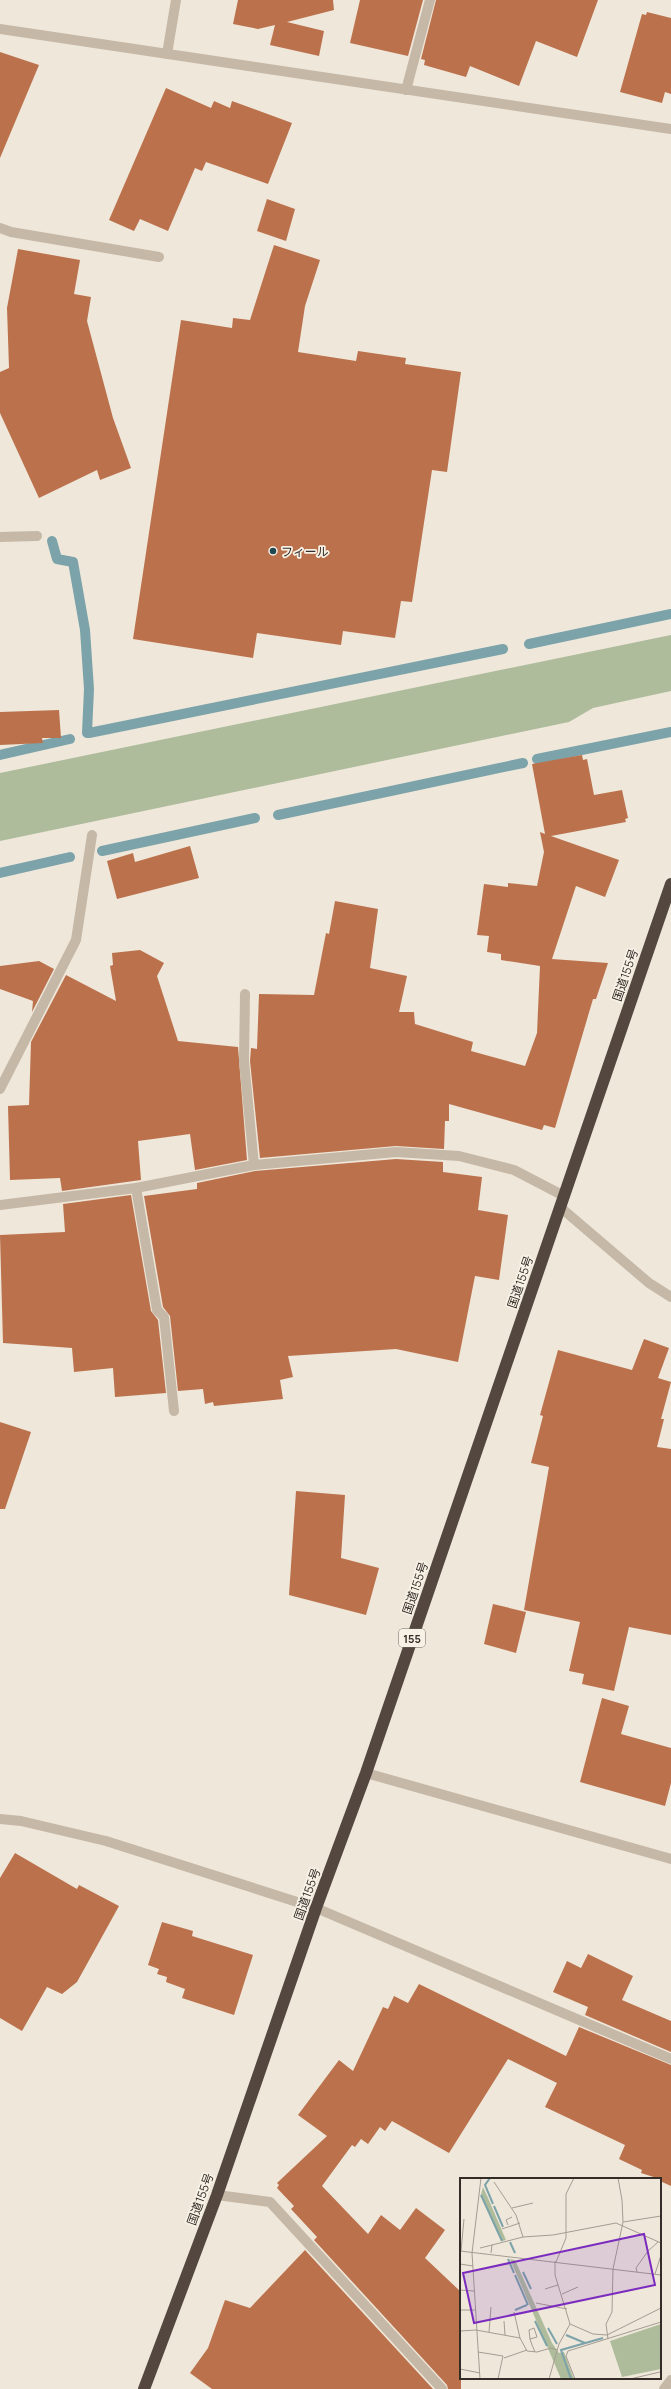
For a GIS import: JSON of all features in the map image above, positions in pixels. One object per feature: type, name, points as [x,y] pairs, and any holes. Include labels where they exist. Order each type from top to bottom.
[{"type":"highway","name":"国道155号","points":[[144,2389],[217,2195],[316,1908],[366,1773],[671,884]]},
{"type":"street","points":[[167,54],[176,0]]},
{"type":"street","points":[[406,90],[430,0]]},
{"type":"street","points":[[0,29],[671,129]]},
{"type":"street","points":[[0,228],[11,232],[159,257]]},
{"type":"street","points":[[0,537],[36,536]]},
{"type":"street","points":[[0,1089],[76,940],[92,834]]},
{"type":"street","points":[[245,994],[244,1061],[254,1165]]},
{"type":"street","points":[[0,1205],[136,1188],[254,1165],[396,1152],[459,1156],[514,1170],[562,1201],[649,1283],[671,1297]]},
{"type":"street","points":[[136,1188],[157,1310],[164,1316],[174,1411]]},
{"type":"street","points":[[366,1773],[671,1859]]},
{"type":"street","points":[[0,1819],[21,1821],[106,1840],[316,1908],[671,2059]]},
{"type":"street","points":[[217,2195],[270,2202],[442,2389]]},
{"type":"street","points":[[664,2389],[671,2380]]},
{"type":"green space","points":[[671,635],[671,691],[593,708],[569,722],[0,841],[0,773]]},
{"type":"building","points":[[238,0],[333,0],[334,10],[287,22],[324,31],[319,56],[270,45],[275,25],[258,29],[233,24]]},
{"type":"building","points":[[360,0],[423,0],[408,56],[350,43]]},
{"type":"building","points":[[436,0],[598,0],[577,57],[536,41],[519,86],[470,66],[466,77],[424,65],[425,60],[421,59]]},
{"type":"building","points":[[647,12],[671,18],[671,94],[665,92],[662,103],[620,92],[642,14],[646,15]]},
{"type":"building","points":[[0,52],[39,65],[0,158]]},
{"type":"building","points":[[166,88],[211,108],[214,101],[230,108],[232,101],[292,123],[268,184],[206,162],[202,171],[195,168],[168,231],[140,219],[134,231],[109,220]]},
{"type":"building","points":[[267,199],[295,209],[286,241],[257,231]]},
{"type":"building","name":"フィール","points":[[274,245],[320,260],[305,306],[298,352],[356,361],[358,351],[406,358],[405,364],[461,372],[447,472],[432,470],[412,602],[401,601],[395,638],[343,631],[341,645],[257,633],[253,658],[133,639],[181,320],[232,328],[233,318],[250,320]]},
{"type":"building","points":[[18,249],[80,260],[74,294],[91,297],[87,321],[113,418],[131,468],[100,480],[97,470],[39,498],[0,413],[0,372],[9,368],[7,308]]},
{"type":"building","points":[[59,710],[61,738],[42,738],[43,743],[0,745],[0,712]]},
{"type":"building","points":[[582,755],[583,760],[587,759],[594,795],[622,790],[628,818],[625,819],[626,822],[551,836],[619,860],[605,897],[576,886],[552,959],[608,963],[596,999],[593,999],[555,1128],[544,1125],[542,1130],[449,1104],[449,1121],[445,1121],[444,1149],[396,1146],[260,1158],[250,1061],[251,1048],[257,1049],[259,994],[314,995],[326,933],[329,934],[335,901],[378,909],[370,968],[407,976],[399,1012],[414,1012],[415,1024],[473,1042],[471,1051],[525,1066],[537,1033],[540,966],[501,960],[501,954],[487,952],[489,936],[477,935],[484,884],[508,887],[508,883],[537,886],[544,852],[540,832],[545,834],[532,764]]},
{"type":"building","points":[[190,846],[199,878],[117,899],[107,861],[133,853],[135,862]]},
{"type":"building","points":[[140,950],[164,963],[157,976],[178,1041],[238,1047],[247,1160],[195,1170],[190,1134],[138,1141],[141,1180],[62,1191],[60,1178],[10,1180],[8,1106],[29,1105],[31,1042],[66,975],[116,1001],[110,966],[113,965],[112,953]]},
{"type":"building","points":[[39,961],[54,969],[32,1012],[33,1001],[0,989],[0,966]]},
{"type":"building","points":[[396,1159],[443,1162],[443,1172],[482,1177],[478,1210],[508,1215],[499,1280],[475,1276],[458,1362],[396,1349],[288,1356],[293,1377],[280,1380],[283,1399],[214,1406],[213,1402],[205,1404],[203,1389],[178,1391],[170,1316],[163,1307],[144,1196],[197,1189],[197,1183],[255,1171]]},
{"type":"building","points":[[131,1195],[151,1311],[158,1320],[166,1393],[115,1397],[113,1368],[74,1372],[72,1348],[3,1343],[0,1235],[65,1232],[63,1204]]},
{"type":"building","points":[[644,1339],[669,1348],[658,1378],[671,1382],[661,1419],[664,1419],[657,1447],[671,1449],[671,1635],[629,1627],[614,1691],[582,1684],[584,1674],[569,1671],[580,1622],[524,1610],[549,1467],[531,1463],[543,1416],[540,1415],[558,1350],[632,1370]]},
{"type":"building","points":[[0,1422],[31,1432],[5,1509],[0,1509]]},
{"type":"building","points":[[296,1491],[345,1495],[341,1558],[379,1568],[366,1615],[289,1595]]},
{"type":"building","points":[[493,1604],[526,1612],[516,1653],[484,1644]]},
{"type":"building","points":[[602,1698],[629,1706],[621,1734],[671,1748],[671,1783],[665,1806],[580,1782]]},
{"type":"building","points":[[15,1853],[77,1889],[79,1885],[119,1906],[77,1982],[62,1994],[47,1987],[22,2031],[0,2018],[0,1878]]},
{"type":"building","points":[[162,1922],[193,1931],[192,1936],[253,1955],[234,2015],[182,1998],[185,1989],[166,1982],[167,1977],[157,1974],[159,1969],[148,1965]]},
{"type":"building","points":[[588,1954],[633,1976],[622,2000],[671,2021],[671,2052],[585,2015],[588,2007],[553,1992],[567,1961],[581,1968]]},
{"type":"building","points":[[419,1984],[566,2056],[579,2027],[671,2065],[671,2186],[661,2181],[661,2178],[641,2173],[642,2170],[619,2159],[625,2145],[545,2107],[557,2083],[508,2059],[449,2153],[392,2121],[385,2131],[380,2127],[368,2144],[361,2139],[355,2147],[352,2145],[322,2186],[368,2234],[381,2215],[400,2230],[416,2208],[445,2230],[425,2258],[460,2291],[461,2389],[448,2389],[447,2385],[314,2240],[317,2237],[291,2209],[294,2206],[277,2188],[279,2185],[277,2183],[327,2136],[298,2115],[339,2060],[353,2071],[383,2007],[388,2009],[394,1996],[408,2003]]},
{"type":"building","points":[[305,2250],[433,2389],[212,2389],[190,2373],[208,2348],[225,2300],[250,2308]]},
{"type":"waterway","points":[[52,541],[57,559],[73,562],[85,630],[89,689],[87,733]]},
{"type":"waterway","points":[[529,644],[671,614]]},
{"type":"waterway","points":[[89,733],[503,649]]},
{"type":"waterway","points":[[537,759],[671,732]]},
{"type":"waterway","points":[[0,755],[70,739]]},
{"type":"waterway","points":[[278,815],[523,763]]},
{"type":"waterway","points":[[102,851],[255,818]]},
{"type":"waterway","points":[[0,873],[70,857]]},
{"type":"place","name":"フィール","points":[[273,551]]}]
